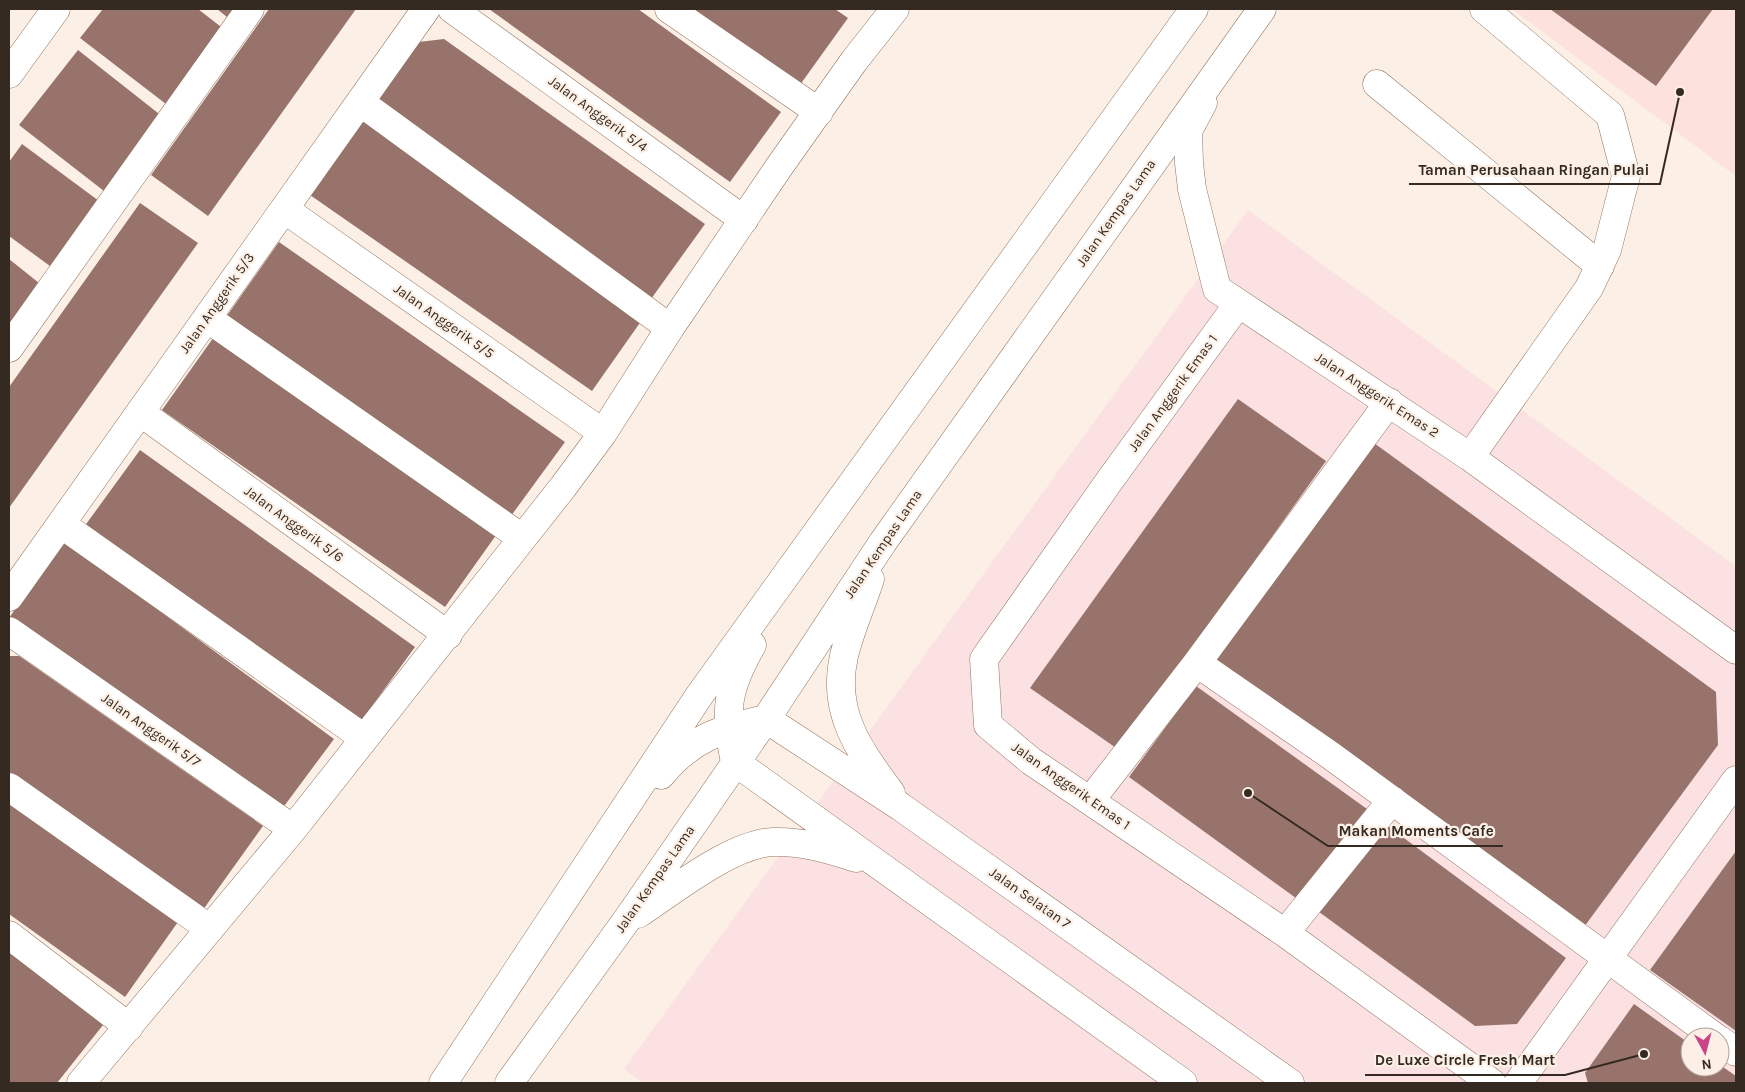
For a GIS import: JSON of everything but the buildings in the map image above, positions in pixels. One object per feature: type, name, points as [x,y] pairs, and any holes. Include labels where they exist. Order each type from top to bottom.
[{"type":"street","points":[[9,74],[56,9]]},
{"type":"street","points":[[9,348],[250,9]]},
{"type":"street","name":"Jalan Anggerik 5/3","points":[[9,597],[426,9]]},
{"type":"street","name":"Jalan Anggerik 5/4","points":[[452,9],[744,220]]},
{"type":"street","points":[[669,9],[819,112]]},
{"type":"street","points":[[443,1083],[576,879],[699,696],[1194,9]]},
{"type":"street","name":"Jalan Kempas Lama","points":[[509,1083],[626,921],[766,719],[883,542],[1228,53],[1262,9]]},
{"type":"street","points":[[1470,457],[1589,288],[1600,266],[1616,218],[1626,176],[1610,115],[1484,9]]},
{"type":"street","points":[[80,1083],[129,1027],[293,829],[448,635],[603,433],[670,328],[891,10]]},
{"type":"street","name":"Jalan Anggerik Emas 2","points":[[1228,53],[1188,131],[1192,189],[1217,289],[1470,457],[1736,650]]},
{"type":"street","points":[[1378,84],[1600,266]]},
{"type":"street","points":[[360,102],[670,328]]},
{"type":"street","name":"Jalan Anggerik 5/5","points":[[284,209],[603,433]]},
{"type":"street","name":"Jalan Anggerik Emas 1","points":[[1238,304],[1110,480],[984,659],[988,725],[1031,761],[1286,934],[1492,1083]]},
{"type":"street","points":[[207,318],[522,538]]},
{"type":"street","points":[[1090,801],[1197,663],[1389,402]]},
{"type":"street","name":"Jalan Anggerik 5/6","points":[[140,412],[448,635]]},
{"type":"street","points":[[61,524],[364,738]]},
{"type":"street","points":[[813,537],[740,666],[733,683],[728,728],[735,762],[1183,1083]]},
{"type":"street","points":[[883,542],[844,654],[841,673],[842,709],[852,736],[901,807]]},
{"type":"street","name":"Jalan Anggerik 5/7","points":[[9,630],[293,829]]},
{"type":"street","points":[[1197,663],[1392,800],[1701,1027]]},
{"type":"street","points":[[576,879],[680,753],[702,738],[728,728],[766,719]]},
{"type":"street","name":"Jalan Selatan 7","points":[[766,719],[901,807],[1290,1083]]},
{"type":"street","points":[[1518,1083],[1736,780]]},
{"type":"street","points":[[9,787],[210,929]]},
{"type":"street","points":[[1286,934],[1392,800]]},
{"type":"street","points":[[626,921],[733,854],[772,842],[804,844],[835,850],[881,867]]},
{"type":"street","points":[[9,935],[129,1027]]},
{"type":"shaded area","points":[[1512,9],[1736,9],[1736,176]]},
{"type":"shaded area","points":[[1248,210],[1736,566],[1736,1083],[643,1083],[624,1069]]},
{"type":"place","name":"Taman Perusahaan Ringan Pulai","points":[[1680,92]]},
{"type":"place","name":"Makan Moments Cafe","points":[[1248,793]]},
{"type":"place","name":"De Luxe Circle Fresh Mart","points":[[1644,1054]]}]
